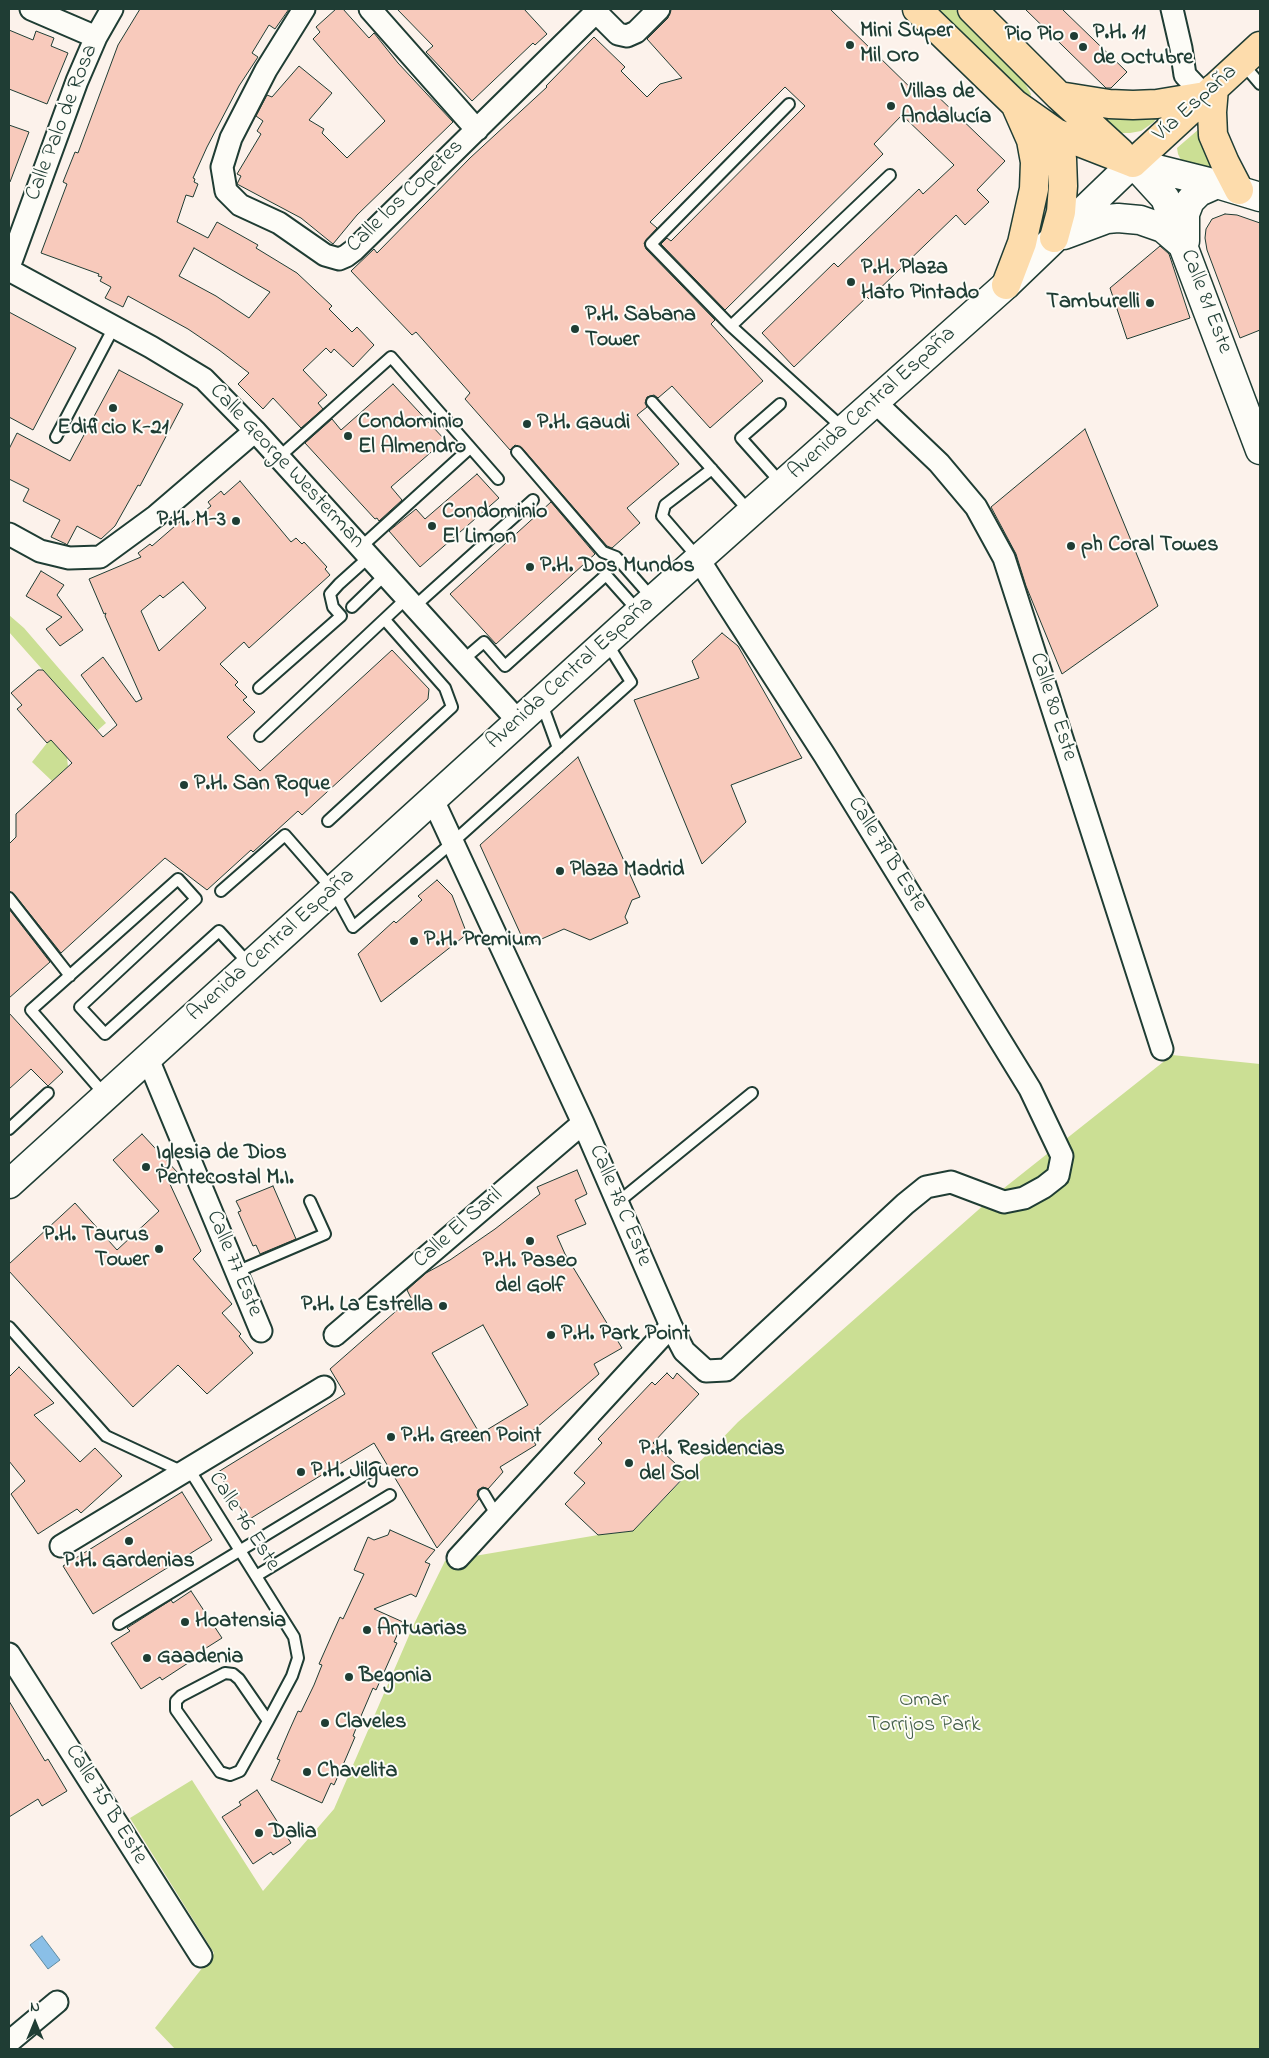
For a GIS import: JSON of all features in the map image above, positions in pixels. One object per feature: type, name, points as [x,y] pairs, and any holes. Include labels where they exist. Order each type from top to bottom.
[{"type":"main road","points":[[917,9],[1015,104],[1056,133],[1133,163],[1239,190]]},
{"type":"main road","points":[[972,9],[1059,96],[1133,163]]},
{"type":"main road","name":"Vía España","points":[[1133,163],[1251,55]]},
{"type":"main road","points":[[1059,96],[1109,104],[1133,105],[1157,104],[1210,92],[1213,134],[1239,190]]},
{"type":"main road","points":[[1006,285],[1022,243],[1034,182],[1035,162],[1032,140],[1015,104]]},
{"type":"main road","points":[[1054,238],[1061,212],[1063,186],[1062,159],[1056,133]]},
{"type":"main road","name":"Avenida Central España","points":[[9,1184],[148,1060],[518,722],[1006,285],[1133,163]]},
{"type":"main road","name":"Calle 81 Este","points":[[1133,163],[1165,198],[1260,450]]},
{"type":"main road","points":[[1184,246],[1185,214],[1190,201],[1199,192],[1239,190]]},
{"type":"main road","points":[[1054,238],[1107,219],[1118,218],[1140,220],[1163,228],[1184,246]]},
{"type":"street","points":[[31,9],[96,37]]},
{"type":"street","name":"Calle Palo de Rosa","points":[[9,269],[77,81],[96,37],[112,9]]},
{"type":"street","name":"Calle los Copetes","points":[[304,9],[266,70],[231,138],[222,167],[226,192],[240,205],[278,223],[332,258],[346,256],[476,130],[594,10]]},
{"type":"street","name":"Calle los Copetes","points":[[370,9],[476,130]]},
{"type":"street","points":[[594,10],[618,34],[627,36],[636,32],[659,9]]},
{"type":"street","points":[[1172,9],[1185,75],[1210,92]]},
{"type":"street","name":"Calle George Westerman","points":[[9,269],[204,379],[255,431],[386,574],[518,722]]},
{"type":"street","name":"Calle 80 Este","points":[[875,402],[945,470],[976,507],[1004,558],[1162,1049]]},
{"type":"street","points":[[9,534],[40,551],[69,558],[100,557],[156,516],[255,431]]},
{"type":"street","name":"Calle 79 B Este","points":[[699,560],[825,756],[1030,1089],[1062,1156]]},
{"type":"street","name":"Calle 78 C Este","points":[[433,800],[583,1123],[671,1326],[684,1352],[706,1371],[726,1370],[905,1204],[926,1187],[951,1182],[1004,1202],[1024,1198],[1044,1187],[1058,1176],[1062,1156]]},
{"type":"street","name":"Calle 77 Este","points":[[148,1060],[261,1331]]},
{"type":"street","name":"Calle El Saril","points":[[335,1335],[583,1123]]},
{"type":"street","points":[[458,1558],[671,1326]]},
{"type":"street","points":[[61,1546],[324,1387]]},
{"type":"street","name":"Calle 75 B Este","points":[[9,1654],[201,1956]]},
{"type":"street","points":[[9,2042],[57,2002]]},
{"type":"lane","points":[[1251,55],[1260,84]]},
{"type":"lane","points":[[789,104],[651,244],[731,326],[844,430]]},
{"type":"lane","points":[[731,326],[890,175]]},
{"type":"lane","points":[[56,437],[114,327]]},
{"type":"lane","points":[[278,457],[391,357],[498,480]]},
{"type":"lane","points":[[652,402],[751,513]]},
{"type":"lane","points":[[780,404],[741,438],[783,485]]},
{"type":"lane","points":[[259,688],[341,616],[333,607],[330,594],[365,552],[470,448]]},
{"type":"lane","points":[[517,452],[603,552],[616,557],[647,606]]},
{"type":"lane","points":[[699,560],[662,516],[665,505],[712,469]]},
{"type":"lane","points":[[260,736],[385,620],[411,602],[532,500]]},
{"type":"lane","points":[[352,607],[386,574]]},
{"type":"lane","points":[[463,660],[484,642],[505,666],[606,575],[647,606]]},
{"type":"lane","points":[[328,821],[452,706],[444,688],[385,620]]},
{"type":"lane","points":[[221,891],[285,835],[333,890],[353,927],[453,842],[631,682],[607,642]]},
{"type":"lane","points":[[541,702],[558,748]]},
{"type":"lane","points":[[107,1096],[31,1010],[178,879],[196,899],[80,1007],[106,1034],[219,931],[251,965]]},
{"type":"lane","points":[[9,898],[70,976]]},
{"type":"lane","points":[[617,1203],[752,1093]]},
{"type":"lane","points":[[9,1129],[48,1094]]},
{"type":"lane","points":[[236,1272],[325,1234],[310,1201]]},
{"type":"lane","name":"Calle 76 Este","points":[[9,1327],[106,1436],[194,1477],[294,1637],[298,1658],[292,1676],[268,1721],[240,1771],[230,1775],[220,1772],[176,1710],[176,1701],[225,1673],[232,1674],[239,1679],[268,1721]]},
{"type":"lane","points":[[119,1624],[376,1468]]},
{"type":"lane","points":[[484,1494],[497,1516]]},
{"type":"lane","points":[[256,1576],[390,1495]]},
{"type":"green space","points":[[929,9],[955,9],[1019,73],[1031,94],[1030,98],[1028,100]]},
{"type":"green space","points":[[1097,110],[1156,118],[1154,122],[1141,131],[1116,133],[1103,125]]},
{"type":"green space","points":[[1207,122],[1218,171],[1181,160],[1178,154],[1177,148]]},
{"type":"green space","points":[[9,615],[24,628],[106,723],[67,757],[68,767],[52,781],[32,762],[47,743],[81,713],[9,632]]},
{"type":"green space","name":"Omar Torrijos Park","points":[[1172,1055],[1260,1064],[1260,2049],[175,2049],[155,2028],[214,1953],[130,1818],[192,1780],[263,1891],[334,1809],[414,1624],[445,1561],[598,1535],[633,1531],[738,1422],[994,1196]]},
{"type":"water","points":[[42,1936],[60,1960],[48,1969],[30,1945]]},
{"type":"building","points":[[140,9],[289,9],[275,29],[269,25],[252,53],[258,57],[239,86],[207,147],[193,178],[195,179],[194,182],[198,184],[193,197],[186,195],[177,222],[208,238],[217,222],[258,245],[256,248],[297,273],[332,306],[329,309],[352,332],[357,327],[374,345],[353,367],[334,349],[331,353],[326,348],[303,370],[327,395],[318,403],[323,409],[301,428],[273,398],[263,409],[238,384],[249,373],[188,329],[128,296],[123,307],[105,298],[111,287],[100,281],[102,277],[98,276],[99,274],[41,253],[67,184],[63,182],[75,152],[78,153],[118,45]],"holes":[[[194,248],[270,292],[249,318],[216,296],[179,276]]]},
{"type":"building","points":[[336,9],[343,9],[369,38],[374,33],[398,63],[453,122],[357,215],[333,244],[301,218],[237,184],[241,176],[237,174],[261,134],[257,131],[263,121],[256,116],[267,95],[272,97],[299,66],[332,93],[309,120],[324,129],[322,133],[347,158],[385,121],[313,39],[320,32],[316,27]]},
{"type":"building","points":[[397,9],[524,9],[547,34],[535,45],[533,43],[472,101],[426,52],[433,46]]},
{"type":"building","points":[[671,9],[830,9],[920,97],[929,88],[1005,161],[977,190],[989,202],[965,225],[956,215],[869,299],[867,297],[794,367],[762,333],[834,263],[838,267],[919,189],[923,194],[954,165],[902,115],[874,144],[883,154],[725,310],[661,244],[667,238],[671,241],[805,106],[785,87],[650,222],[657,228],[644,243],[646,249],[715,320],[711,324],[763,381],[710,428],[672,386],[658,398],[654,395],[647,397],[645,403],[647,407],[637,415],[679,464],[627,508],[640,523],[612,548],[607,546],[522,448],[515,445],[510,450],[465,399],[470,393],[416,332],[412,335],[351,271],[374,249],[377,253],[470,158],[547,87],[594,37],[625,67],[621,71],[647,97],[660,84],[682,78],[647,39],[668,18]]},
{"type":"building","name":"P.H. 11 de Octubre","points":[[1025,9],[1062,9],[1127,72],[1111,88],[1106,88]]},
{"type":"building","points":[[9,30],[33,40],[36,31],[54,38],[51,46],[68,53],[47,104],[9,89]]},
{"type":"building","points":[[9,125],[29,132],[10,182],[9,182]]},
{"type":"building","points":[[1225,214],[1237,215],[1260,223],[1260,330],[1240,338],[1207,250],[1205,238],[1206,229],[1212,219]]},
{"type":"building","name":"Tamburelli","points":[[1160,246],[1169,254],[1190,318],[1127,339],[1110,288]]},
{"type":"building","points":[[9,312],[76,348],[33,430],[9,417]]},
{"type":"building","points":[[119,370],[183,404],[140,486],[138,485],[115,526],[101,539],[77,526],[67,545],[51,537],[60,520],[23,501],[29,489],[9,479],[9,449],[17,433],[70,461]]},
{"type":"building","points":[[393,384],[445,440],[391,487],[402,500],[379,521],[377,518],[375,519],[305,443],[332,419],[341,430]]},
{"type":"building","name":"ph Coral Towes","points":[[1085,429],[1158,606],[1062,674],[1026,586],[1016,554],[991,507]]},
{"type":"building","name":"Condominio El Limon","points":[[477,474],[499,498],[420,567],[389,531],[416,509],[425,519]]},
{"type":"building","points":[[240,481],[291,542],[296,538],[302,544],[304,542],[327,567],[325,569],[330,575],[249,648],[244,642],[220,664],[238,682],[235,685],[247,697],[243,700],[255,712],[227,737],[260,771],[392,650],[429,689],[428,699],[302,815],[298,811],[207,890],[165,858],[61,953],[14,894],[9,891],[9,844],[16,837],[16,814],[72,763],[51,740],[47,743],[17,709],[22,705],[11,693],[38,670],[43,670],[103,737],[117,725],[81,675],[103,657],[136,702],[142,699],[105,616],[106,613],[104,614],[89,579],[141,557],[138,553],[150,544],[152,546],[183,519],[188,525],[211,506],[208,502],[221,491],[224,495]],"holes":[[[183,582],[206,608],[159,651],[141,611],[160,595],[163,598]]]},
{"type":"building","name":"P.H. Dos Mundos","points":[[551,502],[595,554],[496,644],[450,594]]},
{"type":"building","points":[[41,571],[64,585],[57,595],[83,630],[60,646],[46,629],[62,617],[26,596]]},
{"type":"building","points":[[722,633],[738,646],[802,758],[731,785],[746,822],[702,864],[634,700],[699,678],[692,661]]},
{"type":"building","name":"Plaza Madrid","points":[[578,757],[640,897],[632,900],[625,917],[628,923],[590,940],[564,929],[526,946],[480,845]]},
{"type":"building","name":"P.H. Premium","points":[[437,880],[452,895],[467,934],[381,1002],[358,954],[394,921],[396,923],[422,900],[418,896]]},
{"type":"building","points":[[9,909],[50,962],[9,998]]},
{"type":"building","points":[[9,1013],[63,1072],[48,1086],[31,1069],[9,1089]]},
{"type":"building","points":[[142,1134],[178,1173],[169,1182],[201,1251],[193,1259],[232,1304],[222,1313],[241,1334],[239,1336],[253,1353],[207,1394],[178,1365],[133,1407],[9,1271],[9,1264],[75,1203],[117,1250],[159,1211],[113,1160]]},
{"type":"building","points":[[577,1170],[587,1194],[575,1200],[586,1224],[557,1236],[565,1254],[622,1348],[594,1364],[599,1374],[529,1434],[536,1445],[500,1467],[503,1472],[488,1489],[483,1487],[478,1490],[477,1495],[479,1499],[437,1548],[374,1443],[248,1520],[218,1472],[345,1394],[330,1369],[411,1298],[407,1290],[426,1273],[450,1260],[495,1229],[540,1194],[537,1187]],"holes":[[[483,1325],[528,1405],[480,1434],[432,1353]]]},
{"type":"building","points":[[273,1186],[296,1239],[260,1254],[256,1245],[253,1246],[238,1212],[241,1211],[236,1201]]},
{"type":"building","points":[[19,1367],[54,1403],[34,1415],[80,1462],[95,1448],[122,1476],[81,1513],[77,1509],[38,1534],[11,1494],[25,1481],[9,1461],[9,1377]]},
{"type":"building","name":"P.H. Residencias del Sol","points":[[667,1373],[673,1379],[677,1373],[699,1394],[653,1443],[687,1474],[633,1531],[598,1535],[565,1504],[585,1483],[574,1473],[602,1443],[598,1439],[652,1382],[655,1385]]},
{"type":"building","points":[[182,1492],[212,1540],[93,1614],[63,1566]]},
{"type":"building","points":[[390,1530],[435,1550],[425,1562],[430,1564],[416,1597],[411,1594],[374,1609],[403,1622],[394,1642],[397,1643],[376,1690],[373,1688],[343,1765],[334,1785],[331,1783],[322,1803],[271,1780],[280,1760],[277,1759],[298,1711],[301,1712],[314,1685],[322,1665],[319,1664],[340,1617],[343,1619],[364,1574],[354,1570],[368,1537],[374,1540],[388,1535]]},
{"type":"building","points":[[191,1591],[222,1638],[203,1650],[205,1652],[162,1680],[160,1677],[141,1689],[111,1643],[130,1631],[127,1628],[171,1600],[173,1603]]},
{"type":"building","points":[[9,1701],[45,1761],[48,1759],[67,1791],[42,1806],[38,1799],[9,1817]]},
{"type":"building","name":"Dalia","points":[[257,1790],[291,1843],[273,1855],[271,1852],[253,1864],[222,1817],[241,1805],[239,1802]]},
{"type":"place","name":"Pio Pio","points":[[1074,36]]},
{"type":"place","name":"Mini Super Mil Oro","points":[[850,45]]},
{"type":"place","name":"P.H. 11 de Octubre","points":[[1083,47]]},
{"type":"place","name":"Villas de Andalucía","points":[[891,106]]},
{"type":"place","name":"P.H. Plaza Hato Pintado","points":[[851,282]]},
{"type":"place","name":"Tamburelli","points":[[1150,303]]},
{"type":"place","name":"P.H. Sabana Tower","points":[[575,329]]},
{"type":"place","name":"Edificio K-21","points":[[113,408]]},
{"type":"place","name":"P.H. Gaudi","points":[[527,424]]},
{"type":"place","name":"Condominio El Almendro","points":[[348,436]]},
{"type":"place","name":"P.H. M-3","points":[[236,521]]},
{"type":"place","name":"Condominio El Limon","points":[[432,526]]},
{"type":"place","name":"ph Coral Towes","points":[[1071,546]]},
{"type":"place","name":"P.H. Dos Mundos","points":[[530,567]]},
{"type":"place","name":"P.H. San Roque","points":[[184,785]]},
{"type":"place","name":"Plaza Madrid","points":[[560,871]]},
{"type":"place","name":"P.H. Premium","points":[[414,941]]},
{"type":"place","name":"Iglesia de Dios Pentecostal M.I.","points":[[146,1167]]},
{"type":"place","name":"P.H. Paseo del Golf","points":[[530,1241]]},
{"type":"place","name":"P.H. Taurus Tower","points":[[159,1249]]},
{"type":"place","name":"P.H. La Estrella","points":[[443,1306]]},
{"type":"place","name":"P.H. Park Point","points":[[551,1335]]},
{"type":"place","name":"P.H. Green Point","points":[[391,1437]]},
{"type":"place","name":"P.H. Residencias del Sol","points":[[629,1463]]},
{"type":"place","name":"P.H. Jilguero","points":[[301,1472]]},
{"type":"place","name":"P.H. Gardenias","points":[[129,1541]]},
{"type":"place","name":"Hoatensia","points":[[185,1622]]},
{"type":"place","name":"Antuarias","points":[[367,1630]]},
{"type":"place","name":"Gaadenia","points":[[147,1658]]},
{"type":"place","name":"Begonia","points":[[349,1677]]},
{"type":"place","name":"Claveles","points":[[325,1723]]},
{"type":"place","name":"Chavelita","points":[[307,1772]]},
{"type":"place","name":"Dalia","points":[[259,1833]]}]
